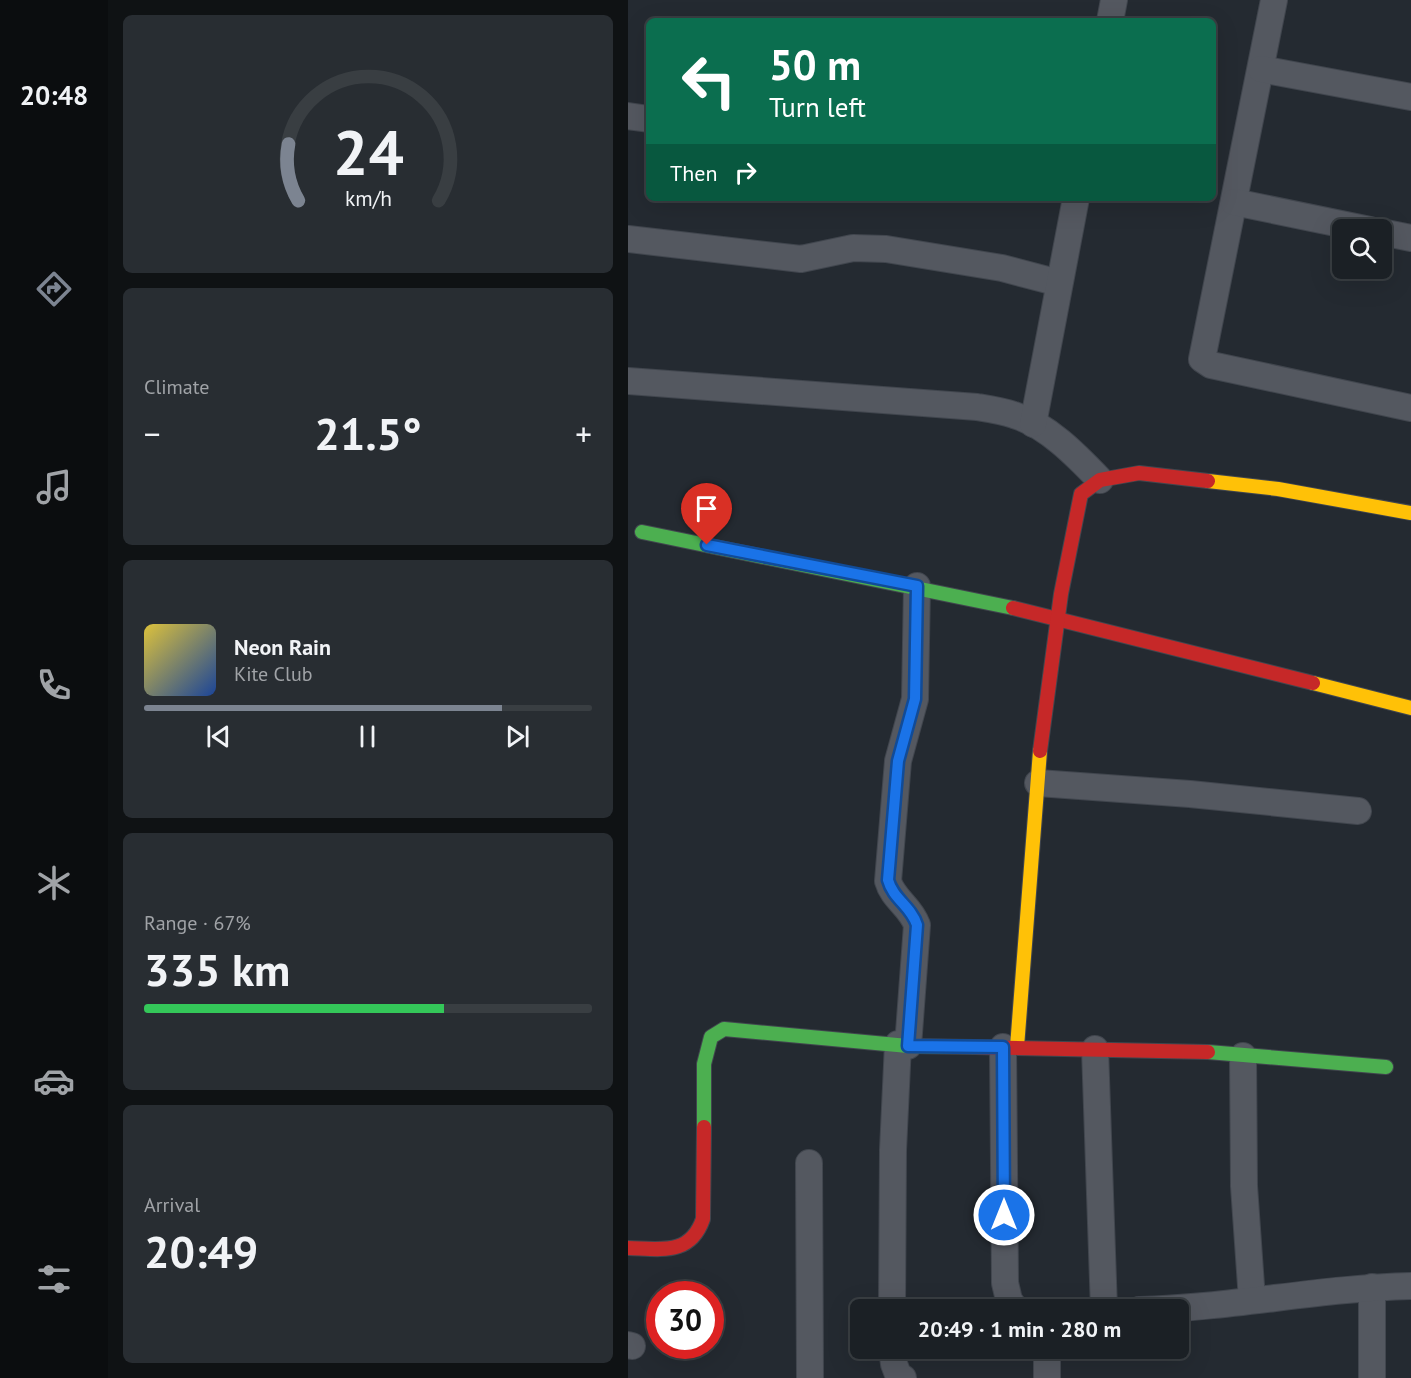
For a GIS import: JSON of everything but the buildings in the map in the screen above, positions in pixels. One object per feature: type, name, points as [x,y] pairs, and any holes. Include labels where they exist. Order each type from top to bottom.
[{"type":"street","points":[[1111,18],[1114,0]]},
{"type":"street","points":[[1274,0],[1202,354],[1204,361],[1211,365],[1411,408]]},
{"type":"street","points":[[1261,69],[1411,98]]},
{"type":"street","points":[[628,116],[646,119]]},
{"type":"street","points":[[1033,424],[1075,201]]},
{"type":"street","points":[[1234,202],[1332,222]]},
{"type":"street","points":[[1392,234],[1411,238]]},
{"type":"street","points":[[628,238],[801,259],[853,248],[886,249],[1002,268],[1059,283]]},
{"type":"street","points":[[628,381],[977,407],[1015,415],[1033,424],[1078,457],[1100,480]]},
{"type":"street","points":[[1009,1299],[1005,1283],[1010,1047],[1058,617],[1081,494],[1100,480],[1139,473],[1278,489],[1411,513]]},
{"type":"street","points":[[642,532],[917,586],[1058,617],[1411,708]]},
{"type":"street","points":[[892,1299],[893,1150],[917,925],[913,913],[892,892],[888,880],[898,761],[915,699],[917,586]]},
{"type":"street","points":[[1038,783],[1236,798],[1358,811]]},
{"type":"street","points":[[628,1248],[681,1247],[694,1241],[700,1233],[703,1219],[704,1064],[711,1037],[724,1029],[903,1045],[1207,1052],[1386,1067]]},
{"type":"street","points":[[1095,1049],[1104,1299]]},
{"type":"street","points":[[1243,1056],[1244,1186],[1252,1300]]},
{"type":"street","points":[[809,1163],[810,1378]]},
{"type":"street","points":[[1189,1308],[1372,1287],[1411,1286]]},
{"type":"street","points":[[1372,1287],[1372,1378]]},
{"type":"street","points":[[893,1359],[899,1377],[903,1378]]},
{"type":"street","points":[[1047,1359],[1047,1378]]},
{"type":"traffic: fast","points":[[642,532],[1013,608]]},
{"type":"traffic: fast","points":[[704,1127],[704,1064],[711,1037],[724,1029],[908,1046],[974,1047]]},
{"type":"traffic: fast","points":[[1208,1052],[1386,1067]]},
{"type":"traffic: slow","points":[[1208,481],[1278,489],[1411,513]]},
{"type":"traffic: slow","points":[[1313,683],[1411,708]]},
{"type":"traffic: slow","points":[[1017,1047],[1040,751]]},
{"type":"traffic: jam","points":[[1040,751],[1061,594],[1081,494],[1100,480],[1139,473],[1208,481]]},
{"type":"traffic: jam","points":[[1013,608],[1313,683]]},
{"type":"traffic: jam","points":[[974,1047],[1208,1052]]},
{"type":"traffic: jam","points":[[628,1248],[673,1248],[682,1245],[697,1231],[703,1219],[704,1127]]},
{"type":"route","points":[[707,545],[917,586],[915,699],[898,761],[888,880],[892,892],[913,913],[917,925],[908,1046],[1003,1047],[1004,1215]]}]
